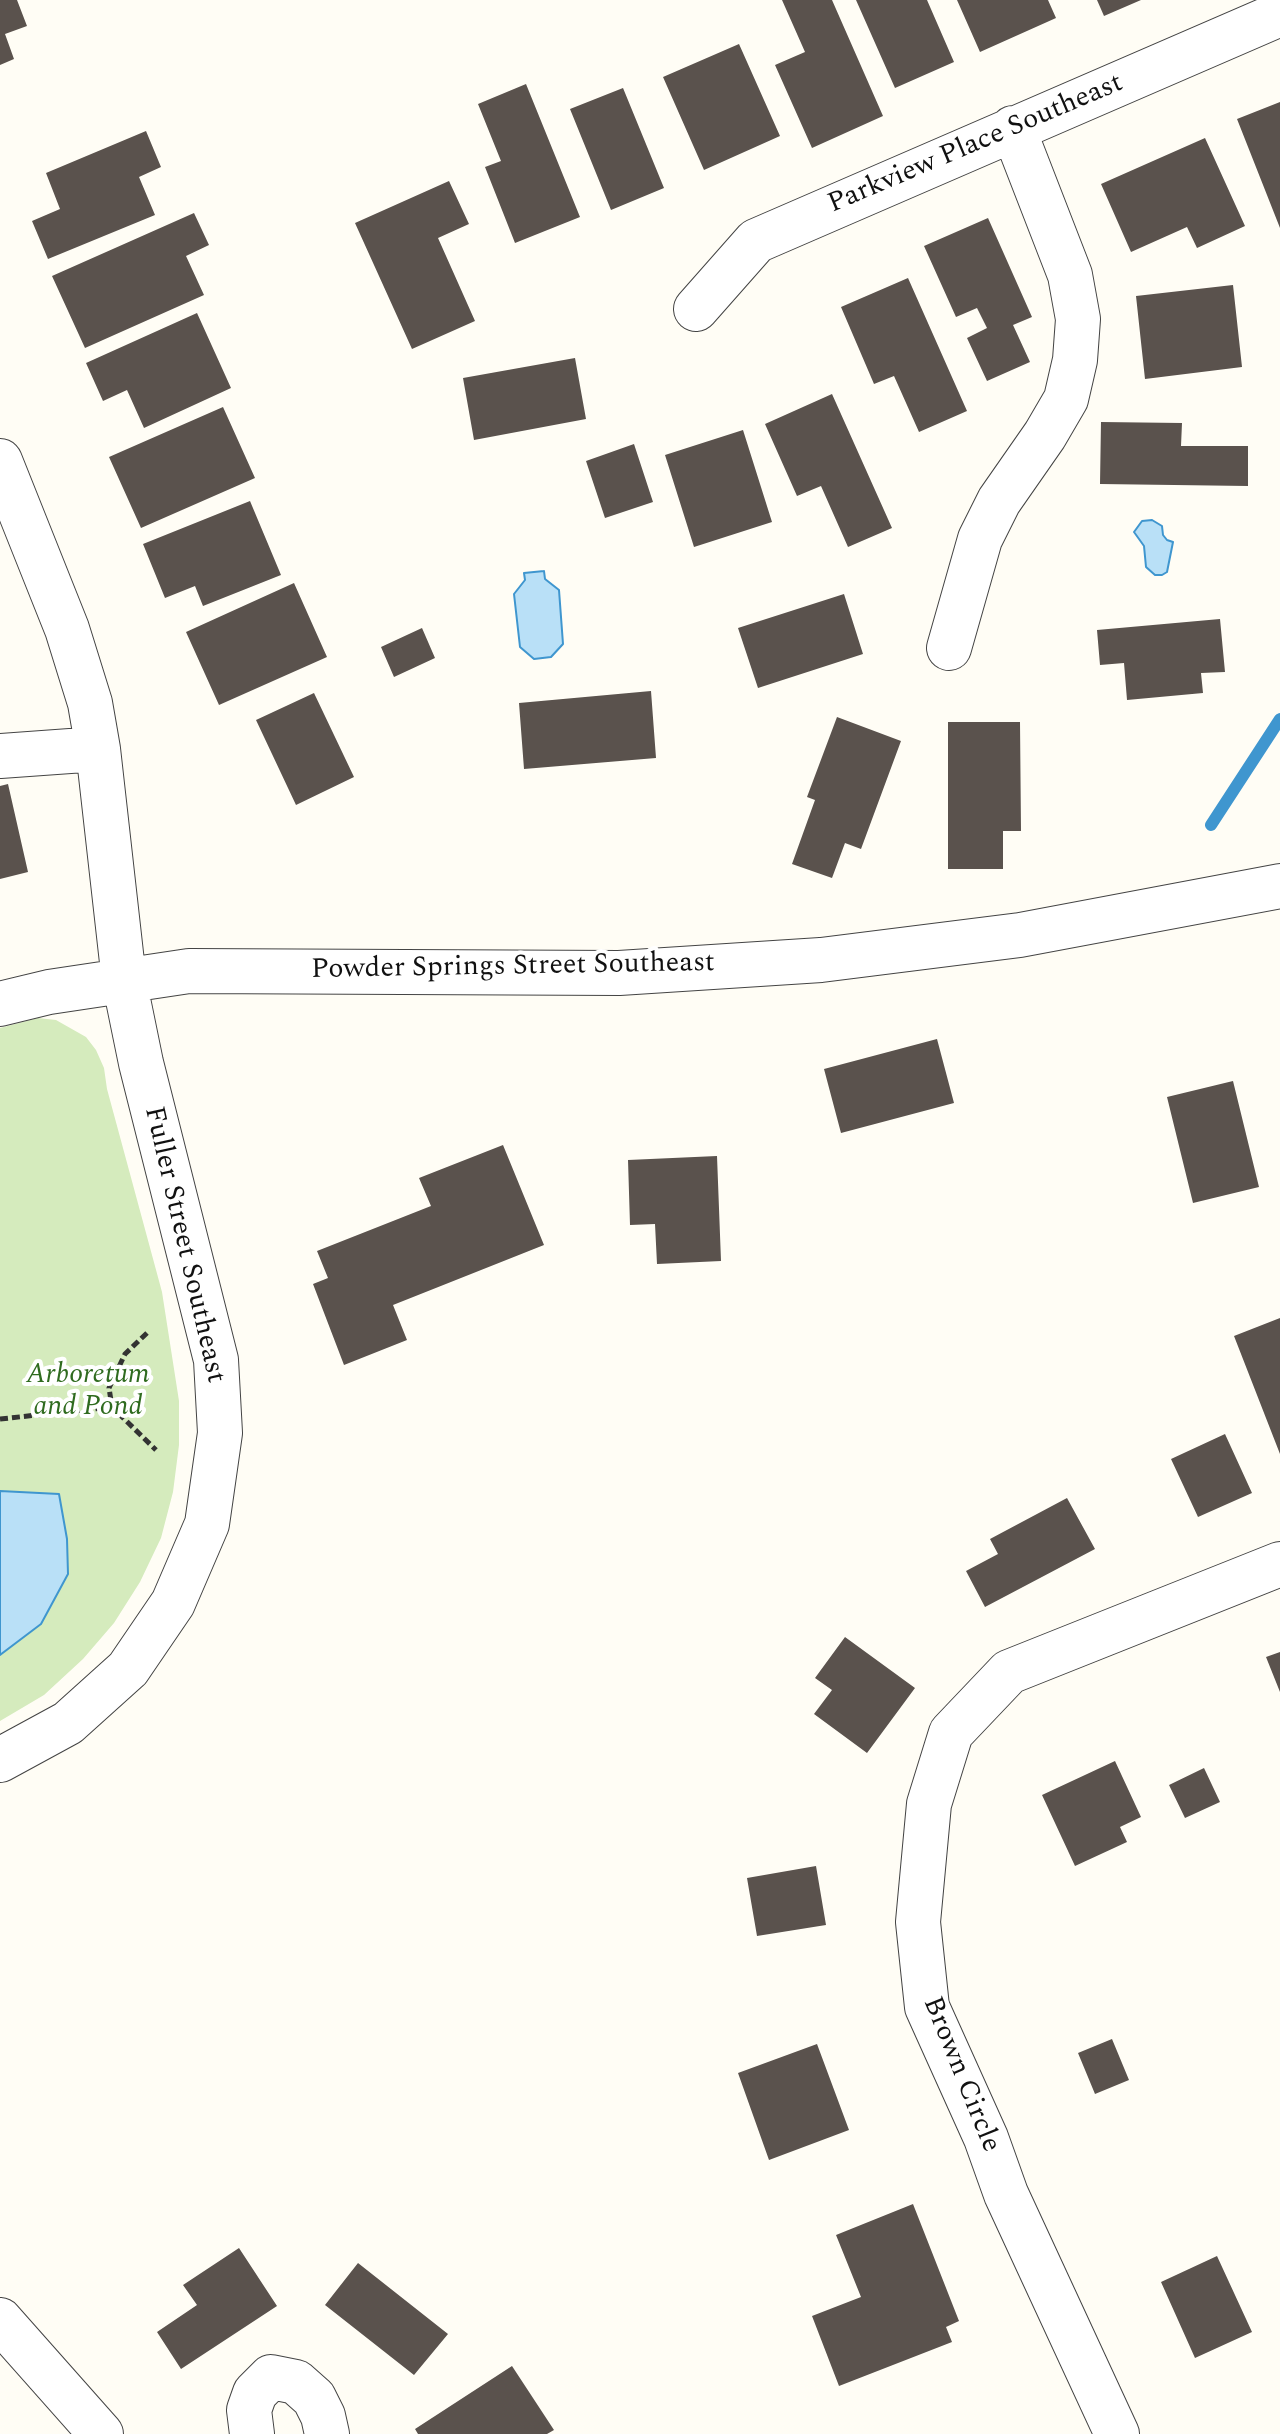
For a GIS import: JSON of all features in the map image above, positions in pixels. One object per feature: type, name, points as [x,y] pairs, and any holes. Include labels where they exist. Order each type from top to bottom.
[{"type":"street","name":"Parkview Place Southeast","points":[[696,309],[756,241],[1280,14]]},
{"type":"street","points":[[949,648],[980,539],[999,501],[1066,399],[1075,360],[1078,319],[1070,275],[1013,128]]},
{"type":"street","name":"Fuller Street Southeast","points":[[0,461],[77,658],[90,703],[124,980],[141,1063],[216,1360],[220,1433],[207,1524],[173,1603],[128,1669],[68,1723],[0,1760]]},
{"type":"street","points":[[0,756],[98,749]]},
{"type":"street","name":"Powder Springs Street Southeast","points":[[0,1004],[189,971],[619,973],[821,960],[1020,935],[1280,886]]},
{"type":"street","name":"Brown Circle","points":[[1117,2434],[1006,2194],[986,2138],[927,2007],[918,1922],[929,1804],[951,1733],[1009,1672],[1280,1564]]},
{"type":"street","points":[[0,2320],[101,2434]]},
{"type":"street","points":[[252,2434],[249,2410],[255,2393],[271,2377],[296,2382],[314,2398],[327,2434]]},
{"type":"path","points":[[147,1333],[125,1354],[109,1388],[112,1407],[156,1450]]},
{"type":"path","points":[[0,1419],[112,1407]]},
{"type":"green space","name":"Arboretum and Pond","points":[[38,1018],[56,1020],[86,1037],[104,1068],[162,1292],[179,1401],[179,1445],[173,1492],[161,1538],[140,1582],[114,1623],[83,1659],[44,1695],[0,1721],[0,1028]]},
{"type":"water","points":[[1152,520],[1162,526],[1163,535],[1173,542],[1167,572],[1162,575],[1155,575],[1146,567],[1144,546],[1134,532],[1142,521]]},
{"type":"water","points":[[544,571],[545,579],[559,590],[563,644],[551,657],[534,659],[520,647],[514,594],[525,580],[524,573]]},
{"type":"water","points":[[0,1491],[59,1494],[67,1539],[68,1574],[41,1624],[0,1655]]},
{"type":"building","points":[[0,0],[17,0],[27,26],[5,34],[14,59],[0,65]]},
{"type":"building","points":[[782,0],[832,0],[883,116],[812,148],[775,65],[805,52]]},
{"type":"building","points":[[856,0],[927,0],[954,62],[895,88]]},
{"type":"building","points":[[957,0],[1048,0],[1056,18],[980,52]]},
{"type":"building","points":[[1097,0],[1141,0],[1104,16]]},
{"type":"building","points":[[739,44],[780,136],[704,170],[663,77]]},
{"type":"building","points":[[526,84],[580,217],[515,243],[485,167],[501,161],[478,104]]},
{"type":"building","points":[[623,88],[664,188],[611,210],[570,109]]},
{"type":"building","points":[[1280,102],[1280,228],[1237,119]]},
{"type":"building","points":[[146,131],[161,167],[139,177],[155,215],[48,259],[32,221],[60,209],[46,173]]},
{"type":"building","points":[[1205,138],[1245,226],[1197,248],[1187,227],[1131,252],[1101,184]]},
{"type":"building","points":[[449,181],[469,224],[438,238],[475,321],[412,349],[355,223]]},
{"type":"building","points":[[194,213],[209,245],[186,256],[204,295],[85,348],[52,276]]},
{"type":"building","points":[[988,218],[1032,317],[1013,325],[1030,362],[987,381],[967,338],[987,328],[977,308],[956,317],[924,246]]},
{"type":"building","points":[[908,278],[967,411],[919,432],[894,376],[874,384],[841,307]]},
{"type":"building","points":[[1233,285],[1242,367],[1145,379],[1136,296]]},
{"type":"building","points":[[197,313],[231,388],[144,428],[127,390],[103,401],[86,363]]},
{"type":"building","points":[[575,358],[586,419],[474,440],[463,378]]},
{"type":"building","points":[[832,394],[892,528],[848,547],[821,486],[797,496],[765,424]]},
{"type":"building","points":[[223,407],[255,478],[141,528],[109,457]]},
{"type":"building","points":[[1101,422],[1182,423],[1181,446],[1248,446],[1248,486],[1100,484]]},
{"type":"building","points":[[743,430],[772,522],[694,547],[665,455]]},
{"type":"building","points":[[634,444],[653,502],[605,518],[586,461]]},
{"type":"building","points":[[250,501],[281,575],[203,606],[195,586],[165,598],[143,544]]},
{"type":"building","points":[[294,583],[327,657],[219,705],[186,632]]},
{"type":"building","points":[[844,594],[863,654],[758,688],[738,628]]},
{"type":"building","points":[[1220,619],[1225,672],[1201,673],[1203,693],[1127,700],[1124,663],[1100,665],[1097,630]]},
{"type":"building","points":[[422,628],[435,658],[394,677],[381,647]]},
{"type":"building","points":[[651,691],[656,758],[524,769],[519,703]]},
{"type":"building","points":[[314,693],[354,777],[296,805],[256,720]]},
{"type":"building","points":[[837,717],[901,741],[861,849],[845,843],[832,878],[792,864],[815,800],[807,797]]},
{"type":"building","points":[[948,722],[1020,722],[1021,831],[1003,831],[1003,869],[948,869]]},
{"type":"building","points":[[8,784],[28,872],[0,879],[0,786]]},
{"type":"building","points":[[937,1039],[954,1103],[841,1133],[824,1069]]},
{"type":"building","points":[[1233,1081],[1259,1187],[1193,1203],[1167,1097]]},
{"type":"building","points":[[503,1145],[544,1245],[393,1305],[407,1340],[344,1365],[313,1284],[328,1278],[317,1251],[431,1206],[419,1178]]},
{"type":"building","points":[[717,1156],[721,1261],[657,1264],[655,1224],[630,1225],[628,1160]]},
{"type":"building","points":[[1280,1318],[1280,1454],[1234,1336]]},
{"type":"building","points":[[1225,1434],[1252,1493],[1198,1517],[1171,1459]]},
{"type":"building","points":[[1067,1498],[1095,1549],[985,1607],[966,1571],[998,1554],[990,1539]]},
{"type":"building","points":[[845,1637],[915,1688],[867,1753],[814,1714],[832,1690],[815,1678]]},
{"type":"building","points":[[1280,1652],[1280,1692],[1266,1657]]},
{"type":"building","points":[[1115,1761],[1141,1817],[1120,1827],[1127,1842],[1075,1866],[1042,1795]]},
{"type":"building","points":[[1204,1768],[1220,1802],[1185,1818],[1169,1785]]},
{"type":"building","points":[[816,1866],[826,1925],[757,1936],[747,1878]]},
{"type":"building","points":[[1112,2039],[1129,2080],[1095,2094],[1078,2053]]},
{"type":"building","points":[[817,2044],[849,2130],[769,2160],[738,2073]]},
{"type":"building","points":[[913,2204],[959,2321],[946,2327],[952,2342],[839,2386],[812,2316],[861,2297],[836,2235]]},
{"type":"building","points":[[239,2248],[277,2306],[181,2369],[157,2332],[197,2305],[183,2285]]},
{"type":"building","points":[[1217,2256],[1252,2332],[1195,2358],[1161,2282]]},
{"type":"building","points":[[358,2263],[448,2334],[414,2375],[325,2305]]},
{"type":"building","points":[[512,2366],[554,2430],[547,2434],[418,2434],[415,2429]]},
{"type":"waterway","points":[[1211,825],[1280,719]]}]
